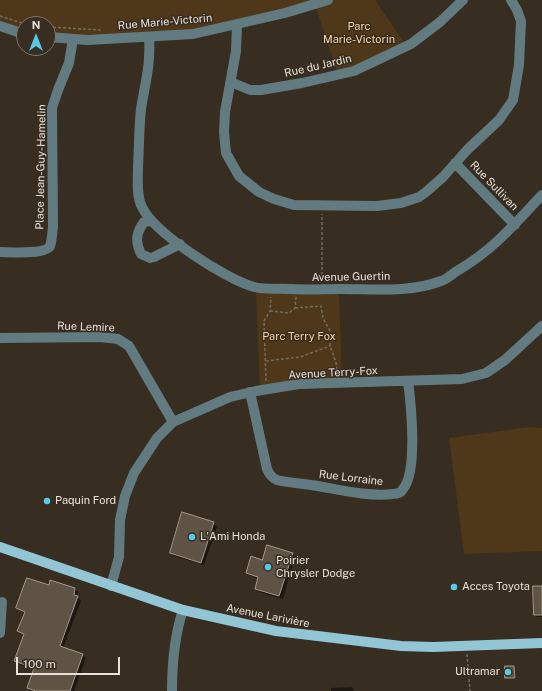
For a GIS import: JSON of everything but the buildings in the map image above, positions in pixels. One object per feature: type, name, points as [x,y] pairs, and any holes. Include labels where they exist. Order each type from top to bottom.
[{"type":"main road","name":"Avenue Larivière","points":[[0,547],[183,610],[233,623],[302,635],[401,646],[466,646],[542,643]]},
{"type":"street","name":"Rue Marie-Victorin","points":[[56,38],[88,40],[193,34],[237,25],[328,0]]},
{"type":"street","name":"Rue du Jardin","points":[[231,82],[250,90],[261,90],[302,84],[354,71],[411,44],[440,22],[463,0]]},
{"type":"street","points":[[237,25],[236,51],[225,112],[225,145],[229,161],[239,176],[259,192],[279,201],[294,205],[377,206],[412,200],[434,186],[499,120],[513,100],[520,65],[521,21],[511,0]]},
{"type":"street","points":[[0,26],[16,31]]},
{"type":"street","name":"Avenue Guertin","points":[[149,37],[151,58],[141,111],[138,183],[140,203],[151,221],[162,231],[229,277],[256,288],[322,290],[403,288],[443,280],[497,244],[542,195]]},
{"type":"street","name":"Place Jean-Guy-Hamelin","points":[[0,252],[35,252],[48,249],[51,245],[53,227],[52,108],[69,63],[73,39]]},
{"type":"street","name":"Rue Sullivan","points":[[455,163],[515,225]]},
{"type":"street","points":[[151,221],[144,222],[137,235],[136,242],[141,254],[150,258],[154,257],[180,244]]},
{"type":"street","name":"Avenue Terry-Fox","points":[[111,586],[119,557],[120,520],[125,496],[137,468],[157,438],[173,422],[230,397],[267,389],[299,384],[462,379],[486,373],[505,360],[542,326]]},
{"type":"street","name":"Rue Lemire","points":[[0,338],[100,337],[118,339],[129,346],[173,422]]},
{"type":"street","name":"Rue Lorraine","points":[[250,392],[267,469],[273,478],[286,482],[357,492],[391,495],[397,494],[403,490],[411,474],[411,402],[408,381]]},
{"type":"street","points":[[0,633],[4,602]]},
{"type":"street","points":[[172,691],[173,647],[176,630],[183,610]]},
{"type":"path","points":[[0,16],[16,21]]},
{"type":"path","points":[[56,28],[106,30]]},
{"type":"path","points":[[322,206],[322,290]]},
{"type":"path","points":[[267,389],[265,374],[266,361],[264,321],[270,311],[271,288]]},
{"type":"path","points":[[295,308],[296,289]]},
{"type":"path","points":[[270,311],[289,313],[295,308],[321,306],[323,318],[330,331],[330,346],[336,362],[337,384]]},
{"type":"path","points":[[266,361],[300,357],[330,346]]},
{"type":"path","points":[[466,646],[470,691]]},
{"type":"green space","name":"Parc Marie-Victorin","points":[[0,0],[375,0],[407,47],[338,75],[315,5],[215,31],[56,37],[56,16],[16,16],[16,31],[0,26]]},
{"type":"green space","name":"Parc Terry Fox","points":[[256,288],[339,289],[342,383],[260,390]]},
{"type":"green space","points":[[529,427],[542,428],[542,551],[464,554],[449,438]]},
{"type":"place","name":"Paquin Ford","points":[[47,501]]},
{"type":"place","name":"L'Ami Honda","points":[[192,537]]},
{"type":"place","name":"Poirier Chrysler Dodge","points":[[268,567]]},
{"type":"place","name":"Acces Toyota","points":[[454,587]]},
{"type":"place","name":"Ultramar","points":[[508,672]]}]
